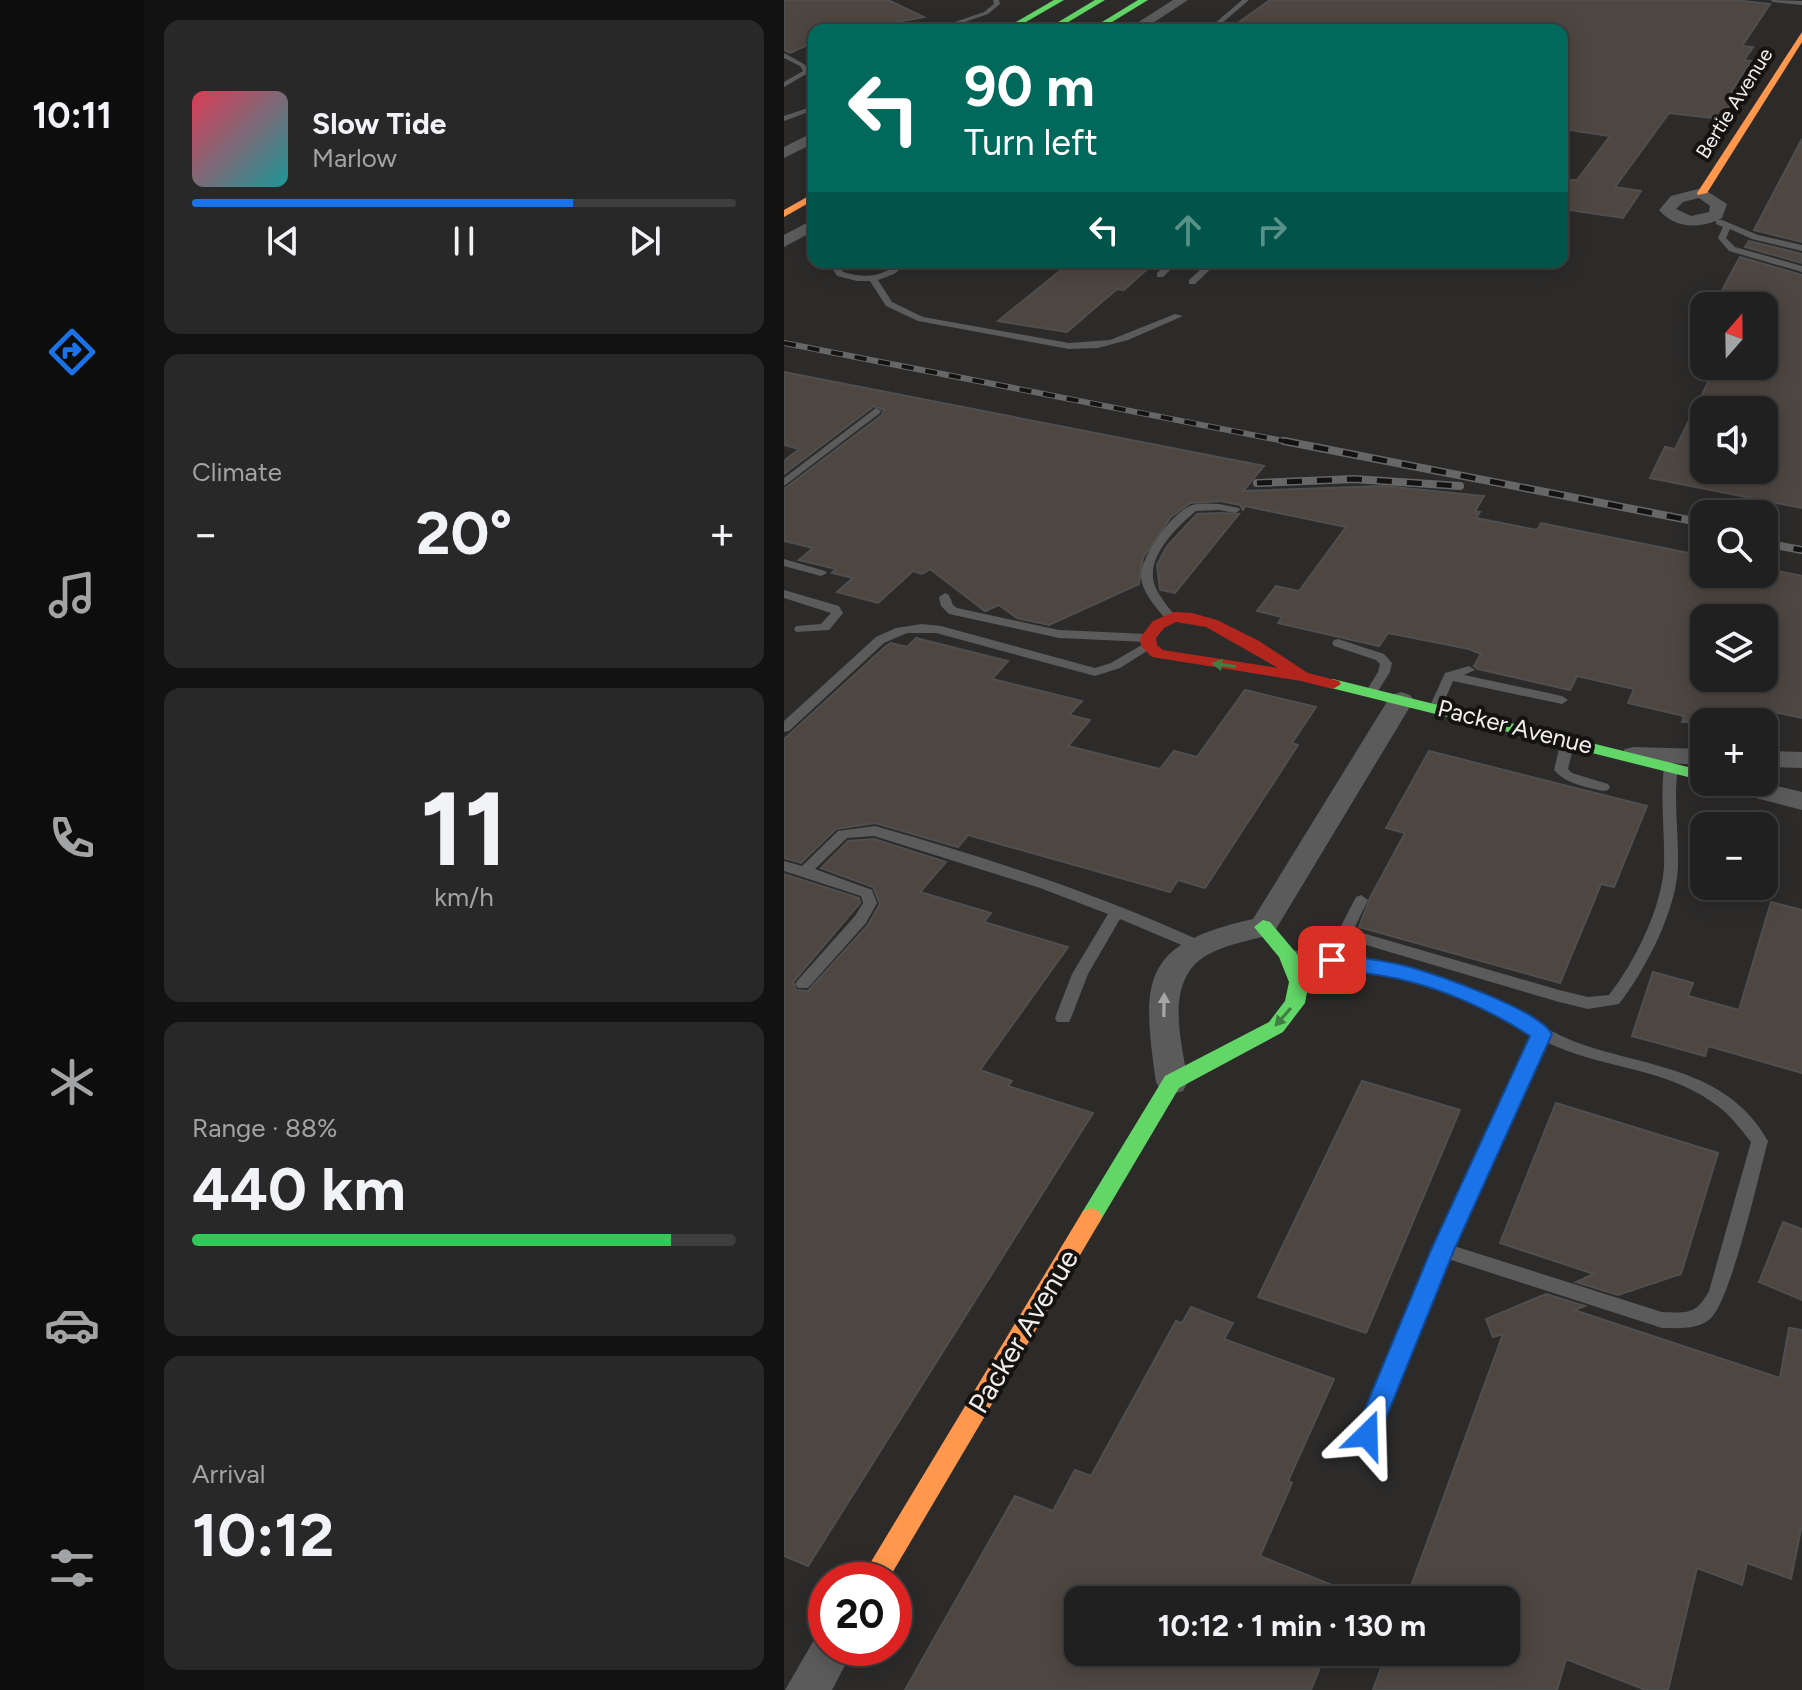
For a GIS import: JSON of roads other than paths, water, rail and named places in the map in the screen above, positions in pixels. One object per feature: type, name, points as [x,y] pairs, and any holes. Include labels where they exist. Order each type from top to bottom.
[{"type":"main road","points":[[1017,24],[1060,0]]},
{"type":"main road","points":[[1059,24],[1101,0]]},
{"type":"main road","points":[[1103,24],[1144,0]]},
{"type":"main road","name":"Bertie Avenue","points":[[1702,193],[1799,46]]},
{"type":"main road","points":[[784,214],[808,200]]},
{"type":"main road","points":[[1148,642],[1159,622],[1171,618]]},
{"type":"main road","name":"Packer Avenue","points":[[1171,618],[1211,622],[1302,676]]},
{"type":"main road","name":"Packer Avenue","points":[[1148,642],[1158,654],[1177,659],[1302,676],[1690,772]]},
{"type":"main road","points":[[1172,1082],[1276,1027],[1295,1003],[1299,982],[1287,954],[1263,927]]},
{"type":"main road","name":"Packer Avenue","points":[[884,1562],[1172,1082]]},
{"type":"street","points":[[1143,24],[1182,0]]},
{"type":"street","points":[[784,153],[808,140]]},
{"type":"street","points":[[1702,193],[1719,204],[1716,215],[1719,222],[1689,221],[1667,210],[1677,199],[1702,193]]},
{"type":"street","points":[[784,242],[808,228]]},
{"type":"street","points":[[1172,1082],[1162,998],[1171,968],[1196,945],[1227,934],[1263,927],[1401,700]]},
{"type":"street","name":"Packer Avenue","points":[[1629,755],[1690,757]]},
{"type":"street","points":[[1778,759],[1802,760]]},
{"type":"street","points":[[1778,795],[1802,801]]},
{"type":"street","points":[[807,1690],[822,1666]]},
{"type":"lane","points":[[954,24],[986,13],[997,4],[996,0]]},
{"type":"lane","points":[[1217,24],[1246,0]]},
{"type":"lane","points":[[1773,0],[1802,3]]},
{"type":"lane","points":[[784,46],[808,59]]},
{"type":"lane","points":[[784,55],[802,65],[807,72],[784,85]]},
{"type":"lane","points":[[784,121],[808,111]]},
{"type":"lane","points":[[1719,222],[1768,241],[1802,248]]},
{"type":"lane","points":[[1719,222],[1722,238],[1732,249],[1802,269]]},
{"type":"lane","points":[[836,268],[840,274],[872,278],[892,274],[898,268]]},
{"type":"lane","points":[[1160,275],[1168,268]]},
{"type":"lane","points":[[1192,282],[1207,268]]},
{"type":"lane","points":[[872,278],[889,304],[921,319],[1069,346],[1093,348],[1119,342],[1178,316]]},
{"type":"lane","points":[[784,483],[876,411]]},
{"type":"lane","points":[[1171,618],[1150,588],[1147,575],[1162,543],[1193,508],[1235,510]]},
{"type":"lane","points":[[784,562],[821,573]]},
{"type":"lane","points":[[784,594],[835,609],[837,613],[825,627],[800,629]]},
{"type":"lane","points":[[945,597],[947,606],[953,611],[1028,628],[1148,642]]},
{"type":"lane","points":[[784,728],[880,640],[898,631],[924,627],[937,629],[1095,672],[1112,669],[1148,642]]},
{"type":"lane","points":[[1338,643],[1380,657],[1386,663],[1371,693]]},
{"type":"lane","points":[[1435,708],[1449,676],[1469,670]]},
{"type":"lane","points":[[1449,676],[1562,700]]},
{"type":"lane","points":[[1568,740],[1561,770],[1567,776],[1603,787]]},
{"type":"lane","points":[[1361,900],[1347,928],[1354,936],[1574,1000],[1588,1003],[1614,1000],[1627,986],[1645,949],[1670,878],[1666,794],[1671,767]]},
{"type":"lane","points":[[805,871],[843,834],[875,831],[1045,885],[1196,945]]},
{"type":"lane","points":[[784,866],[867,893],[870,903],[861,919],[803,984]]},
{"type":"lane","points":[[1063,1018],[1080,974],[1116,912]]},
{"type":"lane","points":[[1287,954],[1403,973],[1516,1017],[1542,1034],[1574,1047],[1683,1077],[1718,1095],[1744,1118],[1760,1141],[1714,1301],[1709,1311],[1694,1321],[1662,1320],[1443,1250]]},
{"type":"lane","points":[[1367,1435],[1443,1250],[1542,1034]]},
{"type":"railway","points":[[784,343],[1294,443]]},
{"type":"railway","points":[[1284,441],[1690,520]]},
{"type":"railway","points":[[1257,483],[1354,479],[1460,486]]},
{"type":"railway","points":[[1778,546],[1802,550]]}]
